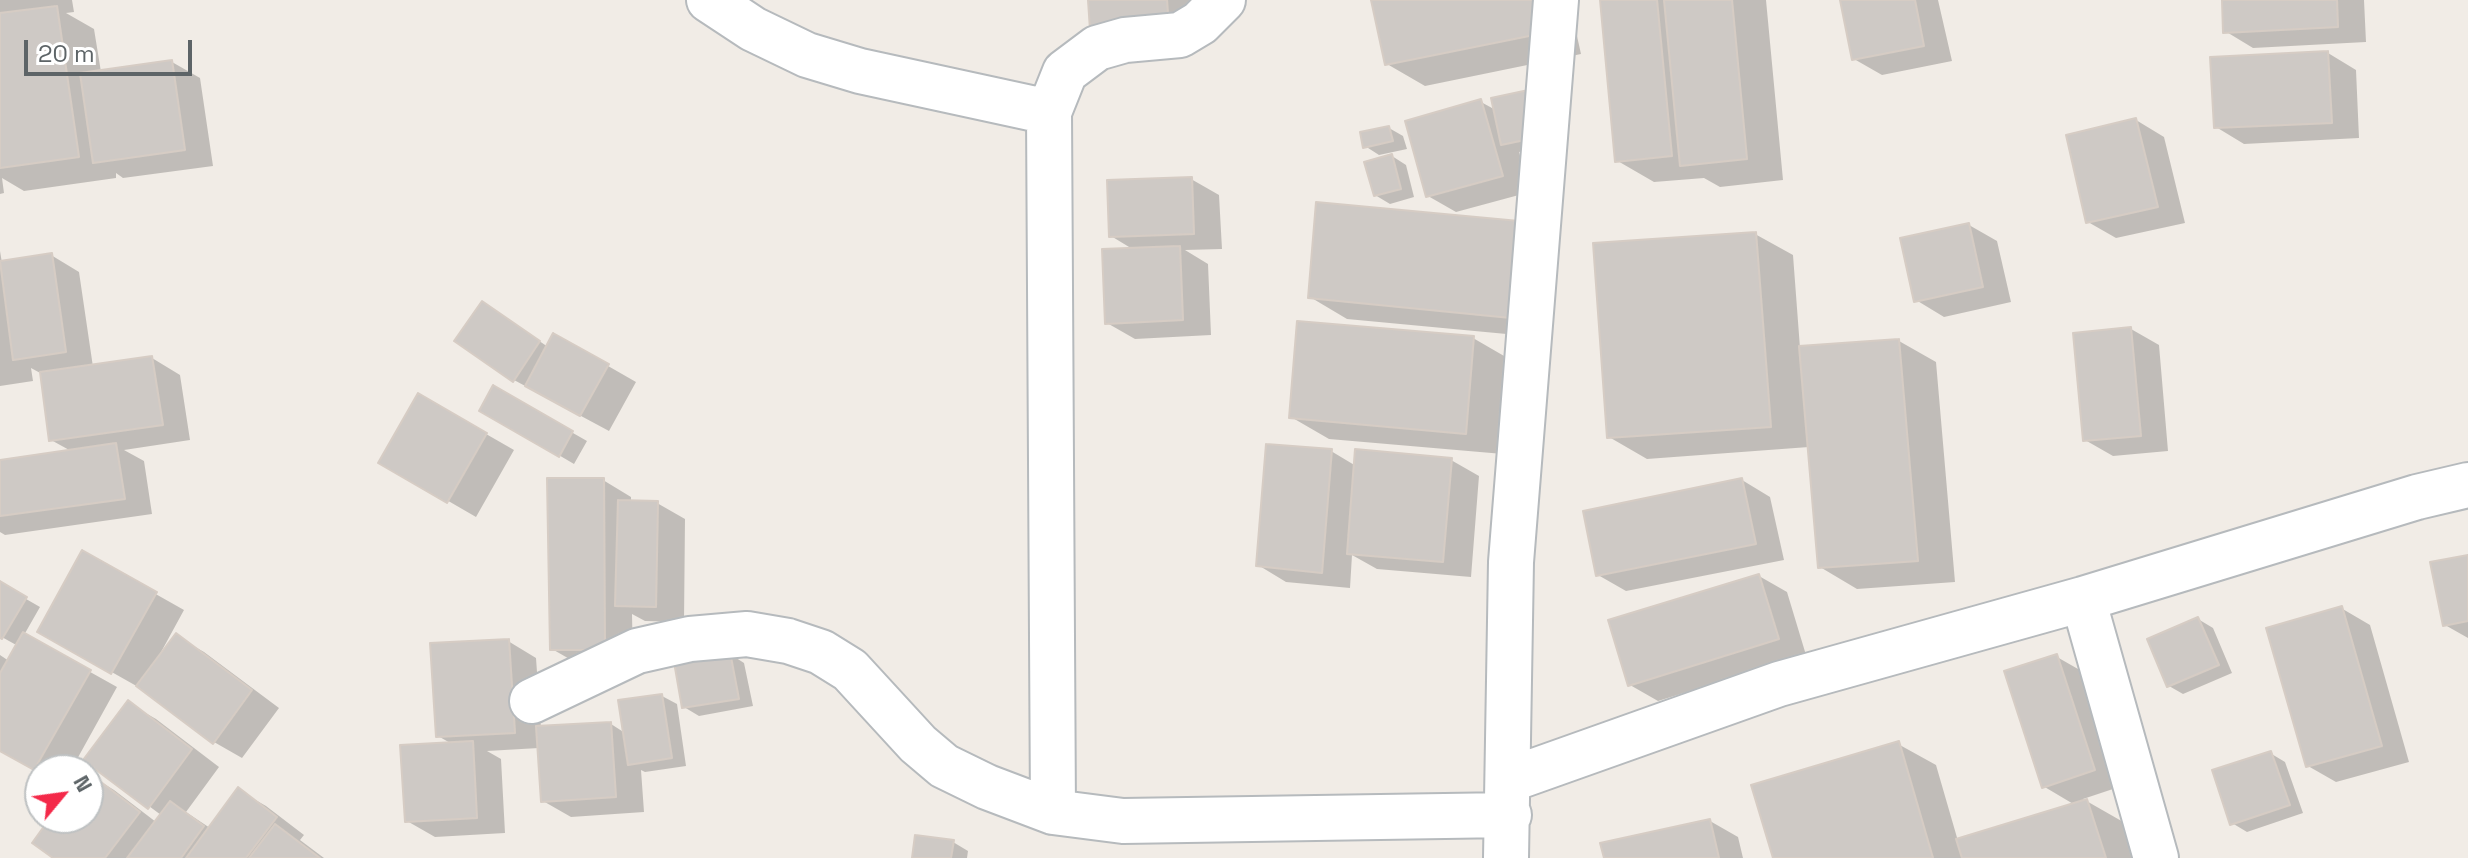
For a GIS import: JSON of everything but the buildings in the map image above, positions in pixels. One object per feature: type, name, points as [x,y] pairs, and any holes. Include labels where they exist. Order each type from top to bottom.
[{"type":"street","points":[[709,0],[753,29],[807,55],[860,71],[1049,112]]},
{"type":"street","points":[[1053,812],[1049,112],[1065,72],[1097,48],[1125,40],[1180,35],[1200,23],[1223,0]]},
{"type":"street","points":[[1506,858],[1511,562],[1556,0]]},
{"type":"street","points":[[532,701],[637,651],[690,639],[747,634],[788,641],[821,652],[850,670],[918,744],[944,766],[987,787],[1053,812],[1123,821],[1509,798],[1779,684],[2083,599],[2417,497],[2468,485]]},
{"type":"street","points":[[2083,599],[2156,858]]}]
